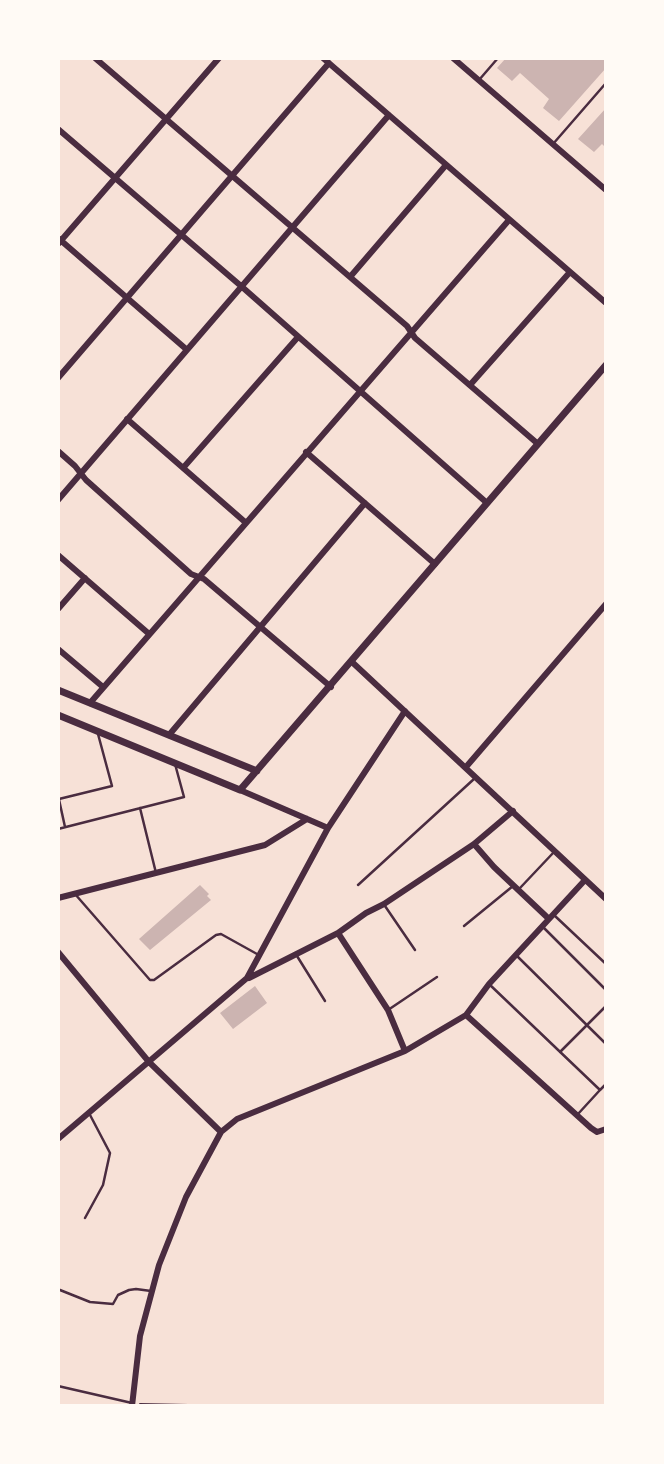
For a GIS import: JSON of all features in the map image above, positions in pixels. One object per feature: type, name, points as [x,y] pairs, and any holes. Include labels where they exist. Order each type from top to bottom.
[{"type":"street","points":[[95,58],[293,227],[538,444]]},
{"type":"street","points":[[205,58],[213,65]]},
{"type":"street","points":[[186,349],[59,241],[219,58]]},
{"type":"street","points":[[453,58],[606,190]]},
{"type":"street","points":[[58,378],[233,176],[326,60],[606,303]]},
{"type":"street","points":[[58,500],[389,115]]},
{"type":"street","points":[[58,129],[487,503]]},
{"type":"street","points":[[350,277],[446,165]]},
{"type":"street","points":[[90,703],[509,220]]},
{"type":"street","points":[[470,385],[569,272]]},
{"type":"street","points":[[183,468],[298,337]]},
{"type":"street","points":[[240,790],[606,365]]},
{"type":"street","points":[[127,419],[245,522]]},
{"type":"street","points":[[58,451],[86,480],[191,573],[204,579],[331,687]]},
{"type":"street","points":[[306,452],[435,564]]},
{"type":"street","points":[[169,735],[365,503]]},
{"type":"street","points":[[58,555],[148,633]]},
{"type":"street","points":[[58,609],[85,578]]},
{"type":"street","points":[[466,767],[606,604]]},
{"type":"street","points":[[58,649],[103,687]]},
{"type":"street","points":[[352,662],[606,899]]},
{"type":"street","points":[[58,690],[257,771]]},
{"type":"street","points":[[247,978],[328,828],[405,711]]},
{"type":"street","points":[[58,715],[328,828]]},
{"type":"street","points":[[59,1134],[89,1113],[247,978],[338,933],[474,844],[513,811]]},
{"type":"street","points":[[58,898],[265,845],[307,819]]},
{"type":"street","points":[[474,844],[515,888],[551,917]]},
{"type":"street","points":[[132,1405],[140,1336],[151,1292],[175,1221],[205,1158],[221,1132],[237,1119],[405,1051],[466,1016],[489,984],[585,880]]},
{"type":"street","points":[[338,933],[388,1010],[405,1051]]},
{"type":"street","points":[[58,952],[149,1062],[221,1132]]},
{"type":"street","points":[[466,1016],[597,1132],[606,1129]]},
{"type":"lane","points":[[479,80],[498,58]]},
{"type":"lane","points":[[553,144],[606,83]]},
{"type":"lane","points":[[65,827],[58,797],[112,786],[98,731]]},
{"type":"lane","points":[[58,829],[184,797],[174,762]]},
{"type":"lane","points":[[358,885],[477,777]]},
{"type":"lane","points":[[139,808],[157,873]]},
{"type":"lane","points":[[464,926],[515,888],[555,851]]},
{"type":"lane","points":[[74,893],[150,980],[154,980],[216,935],[221,934],[260,956]]},
{"type":"lane","points":[[384,904],[415,950]]},
{"type":"lane","points":[[551,917],[606,964]]},
{"type":"lane","points":[[542,926],[606,990]]},
{"type":"lane","points":[[297,955],[325,1001]]},
{"type":"lane","points":[[516,955],[606,1044]]},
{"type":"lane","points":[[388,1010],[437,977]]},
{"type":"lane","points":[[489,984],[600,1090]]},
{"type":"lane","points":[[560,1052],[606,1006]]},
{"type":"lane","points":[[577,1114],[606,1084]]},
{"type":"lane","points":[[85,1218],[103,1185],[110,1153],[89,1113]]},
{"type":"lane","points":[[60,1290],[90,1302],[113,1304],[118,1295],[129,1290],[151,1292]]},
{"type":"lane","points":[[58,1386],[132,1405]]},
{"type":"path","points":[[132,1405],[237,1406]]},
{"type":"building","points":[[506,58],[606,58],[606,68],[559,121],[543,108],[549,99],[520,73],[512,81],[497,68]]},
{"type":"building","points":[[606,108],[606,148],[602,144],[594,152],[578,139]]},
{"type":"building","points":[[200,885],[211,900],[150,950],[139,939]]},
{"type":"building","points":[[255,986],[267,1003],[233,1029],[220,1013]]}]
